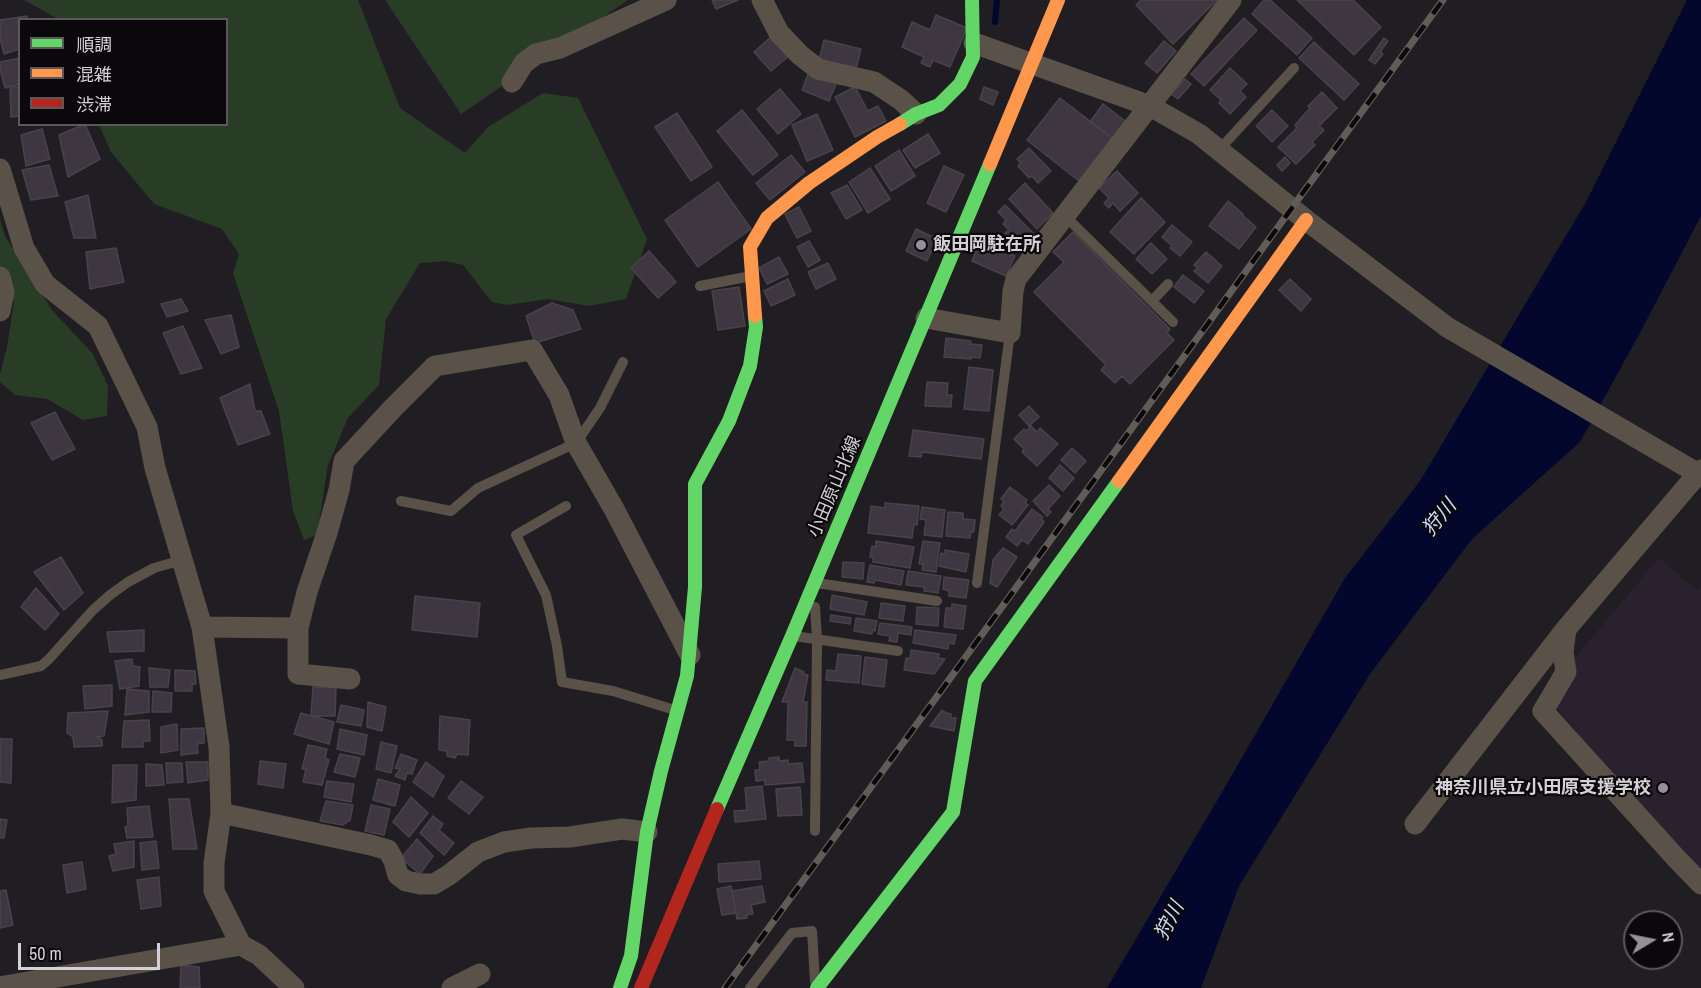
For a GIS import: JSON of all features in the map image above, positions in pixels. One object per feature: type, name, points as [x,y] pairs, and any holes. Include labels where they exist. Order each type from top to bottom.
[{"type":"street","points":[[512,82],[524,63],[536,54],[560,48],[666,0]]},
{"type":"street","points":[[762,0],[779,33],[800,55],[818,69],[874,82],[901,100],[916,114]]},
{"type":"street","points":[[620,988],[631,956],[647,832],[687,676],[694,587],[695,484],[729,421],[750,366],[756,327],[750,247],[767,218],[809,183],[877,137],[916,114],[939,105],[960,84],[973,57],[972,0]]},
{"type":"street","name":"小田原山北線","points":[[642,988],[1059,0]]},
{"type":"street","points":[[926,318],[1010,333],[1016,279],[1231,0]]},
{"type":"street","points":[[974,43],[1150,106],[1219,150],[1306,220],[1447,327],[1699,472],[1566,629],[1415,824]]},
{"type":"street","points":[[0,169],[24,248],[45,284],[98,326],[147,428],[155,468],[202,627],[219,747],[221,813],[214,863],[214,891],[241,945]]},
{"type":"street","points":[[816,988],[953,812],[975,681],[1306,220]]},
{"type":"street","points":[[0,277],[4,292],[0,311]]},
{"type":"street","points":[[350,680],[298,674],[298,628],[339,490],[344,461],[435,366],[532,350],[559,394],[576,442],[614,509],[690,655]]},
{"type":"street","points":[[202,627],[298,628]]},
{"type":"street","points":[[1566,629],[1563,652],[1566,672],[1543,711],[1701,884]]},
{"type":"street","points":[[221,813],[387,850],[394,861],[398,875],[406,881],[420,884],[434,884],[477,852],[504,842],[531,838],[570,837],[622,829],[647,832]]},
{"type":"street","points":[[0,987],[241,945],[259,954],[294,988]]},
{"type":"street","points":[[452,988],[480,974]]},
{"type":"lane","points":[[1219,150],[1294,68]]},
{"type":"lane","points":[[1065,216],[1173,322]]},
{"type":"lane","points":[[700,286],[751,276]]},
{"type":"lane","points":[[1152,301],[1168,284]]},
{"type":"lane","points":[[977,583],[1010,333]]},
{"type":"lane","points":[[401,501],[451,511],[478,488],[576,442],[600,408],[622,362]]},
{"type":"lane","points":[[566,506],[516,535],[546,595],[562,682],[613,691],[678,711]]},
{"type":"lane","points":[[0,675],[41,666],[110,594],[153,568],[182,560]]},
{"type":"lane","points":[[815,831],[817,640],[814,582],[937,601]]},
{"type":"lane","points":[[792,636],[898,651]]},
{"type":"lane","points":[[750,988],[792,933],[813,931],[816,988]]},
{"type":"shaded area","name":"神奈川県立小田原支援学校","points":[[1659,558],[1697,590],[1701,586],[1701,878],[1548,698],[1568,666]]},
{"type":"green space","points":[[24,0],[358,0],[400,108],[465,153],[488,127],[543,93],[578,98],[647,239],[626,299],[589,306],[548,299],[507,305],[492,302],[463,265],[446,261],[420,263],[386,319],[379,385],[348,418],[328,465],[317,535],[304,540],[293,511],[279,411],[233,273],[239,254],[222,229],[154,204],[111,152],[99,126],[228,126],[228,18],[56,18]]},
{"type":"green space","points":[[385,0],[628,0],[461,114]]},
{"type":"green space","points":[[0,219],[5,236],[52,310],[93,354],[108,386],[107,416],[83,420],[47,399],[15,395],[0,382],[14,302],[0,283]]},
{"type":"water","name":"狩川","points":[[1687,0],[1701,0],[1701,216],[1580,442],[1472,539],[1370,674],[1239,886],[1201,988],[1107,988],[1345,578],[1420,481],[1586,202]]},
{"type":"building","points":[[712,0],[738,0],[716,9]]},
{"type":"building","points":[[1141,0],[1217,0],[1173,44],[1136,5]]},
{"type":"building","points":[[1264,0],[1270,0],[1312,38],[1297,55],[1252,14]]},
{"type":"building","points":[[1297,0],[1353,0],[1381,27],[1354,55]]},
{"type":"building","points":[[936,15],[967,28],[950,67],[933,60],[930,67],[921,63],[924,57],[902,47],[912,22],[930,30]]},
{"type":"building","points":[[27,16],[27,18],[18,18],[18,50],[4,54],[0,38],[0,20]]},
{"type":"building","points":[[1244,18],[1257,30],[1204,86],[1191,74]]},
{"type":"building","points":[[773,35],[790,55],[771,71],[754,52]]},
{"type":"building","points":[[1384,38],[1388,41],[1380,52],[1383,54],[1375,64],[1369,60]]},
{"type":"building","points":[[824,40],[861,49],[856,69],[819,60]]},
{"type":"building","points":[[1164,41],[1176,51],[1157,73],[1145,63]]},
{"type":"building","points":[[1314,42],[1359,84],[1344,100],[1299,58]]},
{"type":"building","points":[[18,58],[18,85],[5,88],[0,62]]},
{"type":"building","points":[[1230,68],[1247,84],[1240,91],[1246,97],[1230,114],[1219,103],[1221,100],[1210,90]]},
{"type":"building","points":[[810,69],[838,79],[829,101],[802,90]]},
{"type":"building","points":[[1185,79],[1191,84],[1178,99],[1171,94]]},
{"type":"building","points":[[10,86],[18,88],[18,116],[11,117]]},
{"type":"building","points":[[855,87],[868,111],[878,106],[886,121],[855,137],[835,97]]},
{"type":"building","points":[[984,87],[998,92],[993,105],[980,99]]},
{"type":"building","points":[[780,89],[801,114],[778,134],[757,109]]},
{"type":"building","points":[[1322,92],[1337,108],[1319,126],[1324,130],[1312,142],[1315,145],[1296,164],[1278,147],[1297,128],[1295,125],[1310,108],[1308,106]]},
{"type":"building","points":[[1060,98],[1112,138],[1079,181],[1027,140]]},
{"type":"building","points":[[1103,104],[1125,121],[1112,138],[1090,122]]},
{"type":"building","points":[[742,110],[778,155],[753,175],[717,131]]},
{"type":"building","points":[[1272,110],[1288,126],[1272,142],[1256,126]]},
{"type":"building","points":[[677,113],[712,167],[691,181],[655,127]]},
{"type":"building","points":[[817,114],[833,150],[807,161],[792,125]]},
{"type":"building","points":[[86,126],[100,159],[68,177],[59,135]]},
{"type":"building","points":[[42,129],[50,159],[26,166],[21,135]]},
{"type":"building","points":[[928,134],[940,153],[915,168],[903,150]]},
{"type":"building","points":[[1029,148],[1051,171],[1038,183],[1032,176],[1029,178],[1018,166],[1021,163],[1017,159]]},
{"type":"building","points":[[899,150],[915,176],[891,191],[875,166]]},
{"type":"building","points":[[791,155],[805,172],[770,200],[756,183]]},
{"type":"building","points":[[1285,157],[1290,163],[1282,171],[1277,165]]},
{"type":"building","points":[[49,165],[58,196],[31,200],[22,170]]},
{"type":"building","points":[[944,166],[964,175],[946,212],[927,203]]},
{"type":"building","points":[[870,168],[890,199],[868,213],[849,182]]},
{"type":"building","points":[[1117,171],[1138,193],[1120,211],[1113,203],[1109,208],[1104,203],[1109,198],[1099,188]]},
{"type":"building","points":[[718,182],[751,229],[698,267],[665,220]]},
{"type":"building","points":[[1025,183],[1053,213],[1037,229],[1009,199]]},
{"type":"building","points":[[847,185],[862,210],[846,219],[831,193]]},
{"type":"building","points":[[88,195],[96,238],[74,238],[65,202]]},
{"type":"building","points":[[1141,198],[1165,222],[1134,254],[1110,232]]},
{"type":"building","points":[[1228,201],[1256,227],[1239,249],[1209,226]]},
{"type":"building","points":[[1005,205],[1036,236],[1022,250],[1005,233],[1009,230],[1003,224],[1006,220],[998,212]]},
{"type":"building","points":[[799,207],[811,231],[797,238],[785,214]]},
{"type":"building","points":[[1172,225],[1192,242],[1180,256],[1162,237]]},
{"type":"building","name":"飯田岡駐在所","points":[[916,229],[937,239],[927,261],[906,251]]},
{"type":"building","points":[[1073,232],[1170,329],[1167,333],[1174,340],[1130,384],[1122,376],[1115,383],[1101,370],[1106,365],[1034,292],[1064,262],[1053,252]]},
{"type":"building","points":[[809,241],[820,260],[808,267],[797,247]]},
{"type":"building","points":[[980,241],[1015,256],[1006,276],[972,261]]},
{"type":"building","points":[[1151,243],[1167,259],[1152,274],[1136,259]]},
{"type":"building","points":[[116,248],[124,282],[90,289],[86,252]]},
{"type":"building","points":[[649,251],[676,282],[658,298],[631,268]]},
{"type":"building","points":[[1206,252],[1222,266],[1208,283],[1194,271],[1198,267],[1194,265]]},
{"type":"building","points":[[779,257],[788,274],[767,284],[759,268]]},
{"type":"building","points":[[828,263],[836,279],[816,289],[808,272]]},
{"type":"building","points":[[1183,275],[1204,291],[1194,303],[1174,287]]},
{"type":"building","points":[[788,279],[795,295],[771,306],[764,291]]},
{"type":"building","points":[[1290,279],[1311,299],[1301,311],[1279,290]]},
{"type":"building","points":[[739,287],[745,326],[718,330],[712,291]]},
{"type":"building","points":[[181,299],[188,311],[167,317],[161,304]]},
{"type":"building","points":[[552,303],[573,310],[581,329],[535,343],[526,316]]},
{"type":"building","points":[[231,315],[239,347],[221,354],[205,320]]},
{"type":"building","points":[[183,326],[202,368],[181,374],[163,333]]},
{"type":"building","points":[[946,338],[971,341],[970,344],[982,345],[980,358],[944,357]]},
{"type":"building","points":[[969,367],[993,370],[989,411],[964,409]]},
{"type":"building","points":[[927,382],[948,383],[947,395],[952,395],[951,407],[925,406]]},
{"type":"building","points":[[250,384],[255,411],[261,411],[270,434],[238,445],[220,398]]},
{"type":"building","points":[[1029,406],[1039,417],[1029,426],[1019,415]]},
{"type":"building","points":[[55,412],[75,449],[52,460],[31,423]]},
{"type":"building","points":[[1031,426],[1037,432],[1040,428],[1058,444],[1037,466],[1022,452],[1024,449],[1014,439],[1024,429],[1026,431]]},
{"type":"building","points":[[913,430],[984,439],[981,459],[922,452],[921,457],[909,456]]},
{"type":"building","points":[[1072,448],[1086,461],[1075,473],[1061,460]]},
{"type":"building","points":[[1060,465],[1074,478],[1063,491],[1049,478]]},
{"type":"building","points":[[1049,485],[1060,496],[1048,509],[1051,512],[1047,516],[1033,501]]},
{"type":"building","points":[[1010,487],[1027,500],[1025,503],[1028,505],[1012,525],[999,515],[1004,509],[1001,506],[1004,501],[1001,499]]},
{"type":"building","points":[[885,503],[919,506],[917,525],[914,524],[912,538],[868,533],[871,506],[885,508]]},
{"type":"building","points":[[922,507],[945,510],[942,537],[924,535],[926,520],[920,519]]},
{"type":"building","points":[[1032,509],[1043,517],[1041,519],[1044,522],[1028,544],[1022,540],[1017,546],[1006,537],[1012,529],[1015,531]]},
{"type":"building","points":[[948,512],[963,513],[963,519],[975,520],[974,532],[971,532],[970,538],[946,536]]},
{"type":"building","points":[[876,541],[914,547],[910,568],[873,562],[873,557],[870,557],[872,546],[876,547]]},
{"type":"building","points":[[923,541],[940,543],[936,572],[922,570],[923,564],[919,564]]},
{"type":"building","points":[[1003,548],[1017,557],[997,587],[990,583],[993,560]]},
{"type":"building","points":[[945,550],[969,554],[966,572],[939,566],[941,553],[945,554]]},
{"type":"building","points":[[61,557],[83,593],[64,610],[34,572]]},
{"type":"building","points":[[843,562],[864,563],[863,579],[842,577]]},
{"type":"building","points":[[870,565],[904,571],[901,585],[875,580],[874,583],[867,582]]},
{"type":"building","points":[[908,571],[941,576],[938,593],[924,591],[924,587],[906,585]]},
{"type":"building","points":[[944,577],[969,580],[966,598],[949,596],[949,591],[943,589]]},
{"type":"building","points":[[36,588],[59,614],[45,630],[21,607]]},
{"type":"building","points":[[832,595],[867,602],[864,615],[830,609]]},
{"type":"building","points":[[415,596],[480,603],[477,637],[412,630]]},
{"type":"building","points":[[881,603],[905,606],[903,621],[879,618]]},
{"type":"building","points":[[952,604],[966,606],[963,629],[944,627],[946,608],[952,608]]},
{"type":"building","points":[[917,607],[939,608],[938,626],[916,624]]},
{"type":"building","points":[[831,615],[851,618],[850,624],[830,621]]},
{"type":"building","points":[[856,618],[877,621],[875,631],[872,630],[872,634],[854,631]]},
{"type":"building","points":[[880,623],[912,627],[911,635],[898,633],[897,642],[889,641],[890,636],[878,634]]},
{"type":"building","points":[[144,630],[144,651],[110,652],[107,632]]},
{"type":"building","points":[[915,630],[956,635],[954,644],[949,643],[948,649],[913,643]]},
{"type":"building","points":[[911,650],[939,654],[938,658],[945,659],[934,674],[904,670],[906,658],[910,658]]},
{"type":"building","points":[[838,654],[861,656],[859,683],[826,680],[827,670],[836,671]]},
{"type":"building","points":[[865,657],[887,660],[884,687],[862,684]]},
{"type":"building","points":[[132,659],[133,666],[140,667],[139,686],[120,689],[115,661]]},
{"type":"building","points":[[149,668],[170,670],[168,687],[150,687]]},
{"type":"building","points":[[795,668],[808,675],[803,702],[807,702],[806,746],[795,746],[795,740],[787,740],[788,702],[782,702]]},
{"type":"building","points":[[175,670],[195,671],[196,684],[192,684],[192,691],[175,691]]},
{"type":"building","points":[[112,685],[112,706],[85,709],[83,686]]},
{"type":"building","points":[[313,687],[336,687],[335,716],[311,716]]},
{"type":"building","points":[[127,689],[149,691],[149,712],[125,715]]},
{"type":"building","points":[[153,691],[172,693],[171,712],[152,712]]},
{"type":"building","points":[[368,702],[386,707],[382,731],[367,727]]},
{"type":"building","points":[[341,705],[364,710],[361,726],[337,722]]},
{"type":"building","points":[[942,710],[951,714],[951,718],[956,718],[954,731],[930,726]]},
{"type":"building","points":[[108,711],[104,736],[97,737],[102,740],[102,746],[74,747],[73,737],[67,733],[68,713]]},
{"type":"building","points":[[301,713],[334,722],[329,744],[294,734]]},
{"type":"building","points":[[440,716],[470,720],[468,755],[457,754],[455,758],[447,756],[447,751],[439,750]]},
{"type":"building","points":[[149,720],[150,741],[143,741],[143,747],[122,747],[124,721]]},
{"type":"building","points":[[177,724],[178,750],[161,753],[161,727]]},
{"type":"building","points":[[204,728],[204,743],[197,744],[198,753],[181,755],[181,729]]},
{"type":"building","points":[[340,729],[367,735],[364,755],[337,749]]},
{"type":"building","points":[[0,739],[12,739],[11,783],[0,782]]},
{"type":"building","points":[[381,742],[397,746],[391,773],[376,769]]},
{"type":"building","points":[[308,745],[327,749],[325,758],[329,760],[322,785],[303,782],[306,769],[302,769]]},
{"type":"building","points":[[340,754],[360,758],[355,777],[334,772]]},
{"type":"building","points":[[401,754],[417,760],[412,774],[407,773],[405,780],[395,776],[400,769],[395,768]]},
{"type":"building","points":[[779,757],[779,761],[788,760],[788,764],[802,763],[804,782],[765,785],[765,780],[756,781],[755,770],[760,770],[759,762]]},
{"type":"building","points":[[260,761],[286,764],[283,788],[258,784]]},
{"type":"building","points":[[186,762],[208,762],[208,780],[188,783]]},
{"type":"building","points":[[426,762],[444,776],[433,797],[413,782]]},
{"type":"building","points":[[166,763],[182,763],[183,782],[167,783]]},
{"type":"building","points":[[146,764],[162,765],[164,785],[146,786]]},
{"type":"building","points":[[113,765],[137,765],[136,800],[112,803]]},
{"type":"building","points":[[378,779],[400,785],[395,806],[373,800]]},
{"type":"building","points":[[327,781],[354,784],[351,802],[324,797]]},
{"type":"building","points":[[461,781],[483,797],[469,814],[448,798]]},
{"type":"building","points":[[762,786],[766,819],[735,822],[734,811],[747,810],[745,788]]},
{"type":"building","points":[[800,787],[802,815],[778,816],[776,789]]},
{"type":"building","points":[[411,797],[428,813],[409,837],[393,822]]},
{"type":"building","points":[[169,799],[189,799],[197,849],[173,849]]},
{"type":"building","points":[[326,801],[353,805],[350,820],[343,825],[320,821]]},
{"type":"building","points":[[371,805],[390,809],[384,835],[365,831]]},
{"type":"building","points":[[149,806],[153,837],[127,838],[125,827],[128,826],[127,808]]},
{"type":"building","points":[[433,816],[443,824],[439,830],[454,843],[444,855],[420,833]]},
{"type":"building","points":[[0,819],[7,820],[4,838],[0,838]]},
{"type":"building","points":[[417,839],[433,856],[420,874],[401,858]]},
{"type":"building","points":[[134,841],[134,867],[113,871],[109,856],[116,854],[114,844]]},
{"type":"building","points":[[156,841],[159,868],[142,870],[140,843]]},
{"type":"building","points":[[759,861],[761,879],[719,882],[718,864]]},
{"type":"building","points":[[82,862],[86,889],[67,893],[63,865]]},
{"type":"building","points":[[159,877],[161,906],[141,909],[137,880]]},
{"type":"building","points":[[731,886],[736,913],[722,915],[717,889]]},
{"type":"building","points":[[762,886],[765,902],[751,905],[753,914],[746,915],[747,918],[737,919],[732,891]]},
{"type":"building","points":[[6,890],[13,925],[0,928],[0,891]]},
{"type":"building","points":[[181,965],[199,967],[200,988],[180,988]]},
{"type":"waterway","points":[[995,22],[997,0]]},
{"type":"railway","points":[[725,988],[1443,0]]},
{"type":"traffic: fast","points":[[900,124],[916,114],[939,105],[960,84],[973,57],[972,0]]},
{"type":"traffic: fast","points":[[717,809],[990,164]]},
{"type":"traffic: fast","points":[[620,988],[631,956],[647,832],[687,676],[695,587],[695,484],[729,421],[750,366],[756,327],[755,316]]},
{"type":"traffic: fast","points":[[817,988],[953,812],[975,681],[1119,481]]},
{"type":"traffic: slow","points":[[990,164],[1058,0]]},
{"type":"traffic: slow","points":[[755,316],[750,247],[767,218],[809,183],[900,124]]},
{"type":"traffic: slow","points":[[1119,481],[1306,220]]},
{"type":"traffic: jam","points":[[641,988],[717,809]]},
{"type":"place","name":"飯田岡駐在所","points":[[921,245]]},
{"type":"place","name":"神奈川県立小田原支援学校","points":[[1663,788]]}]
